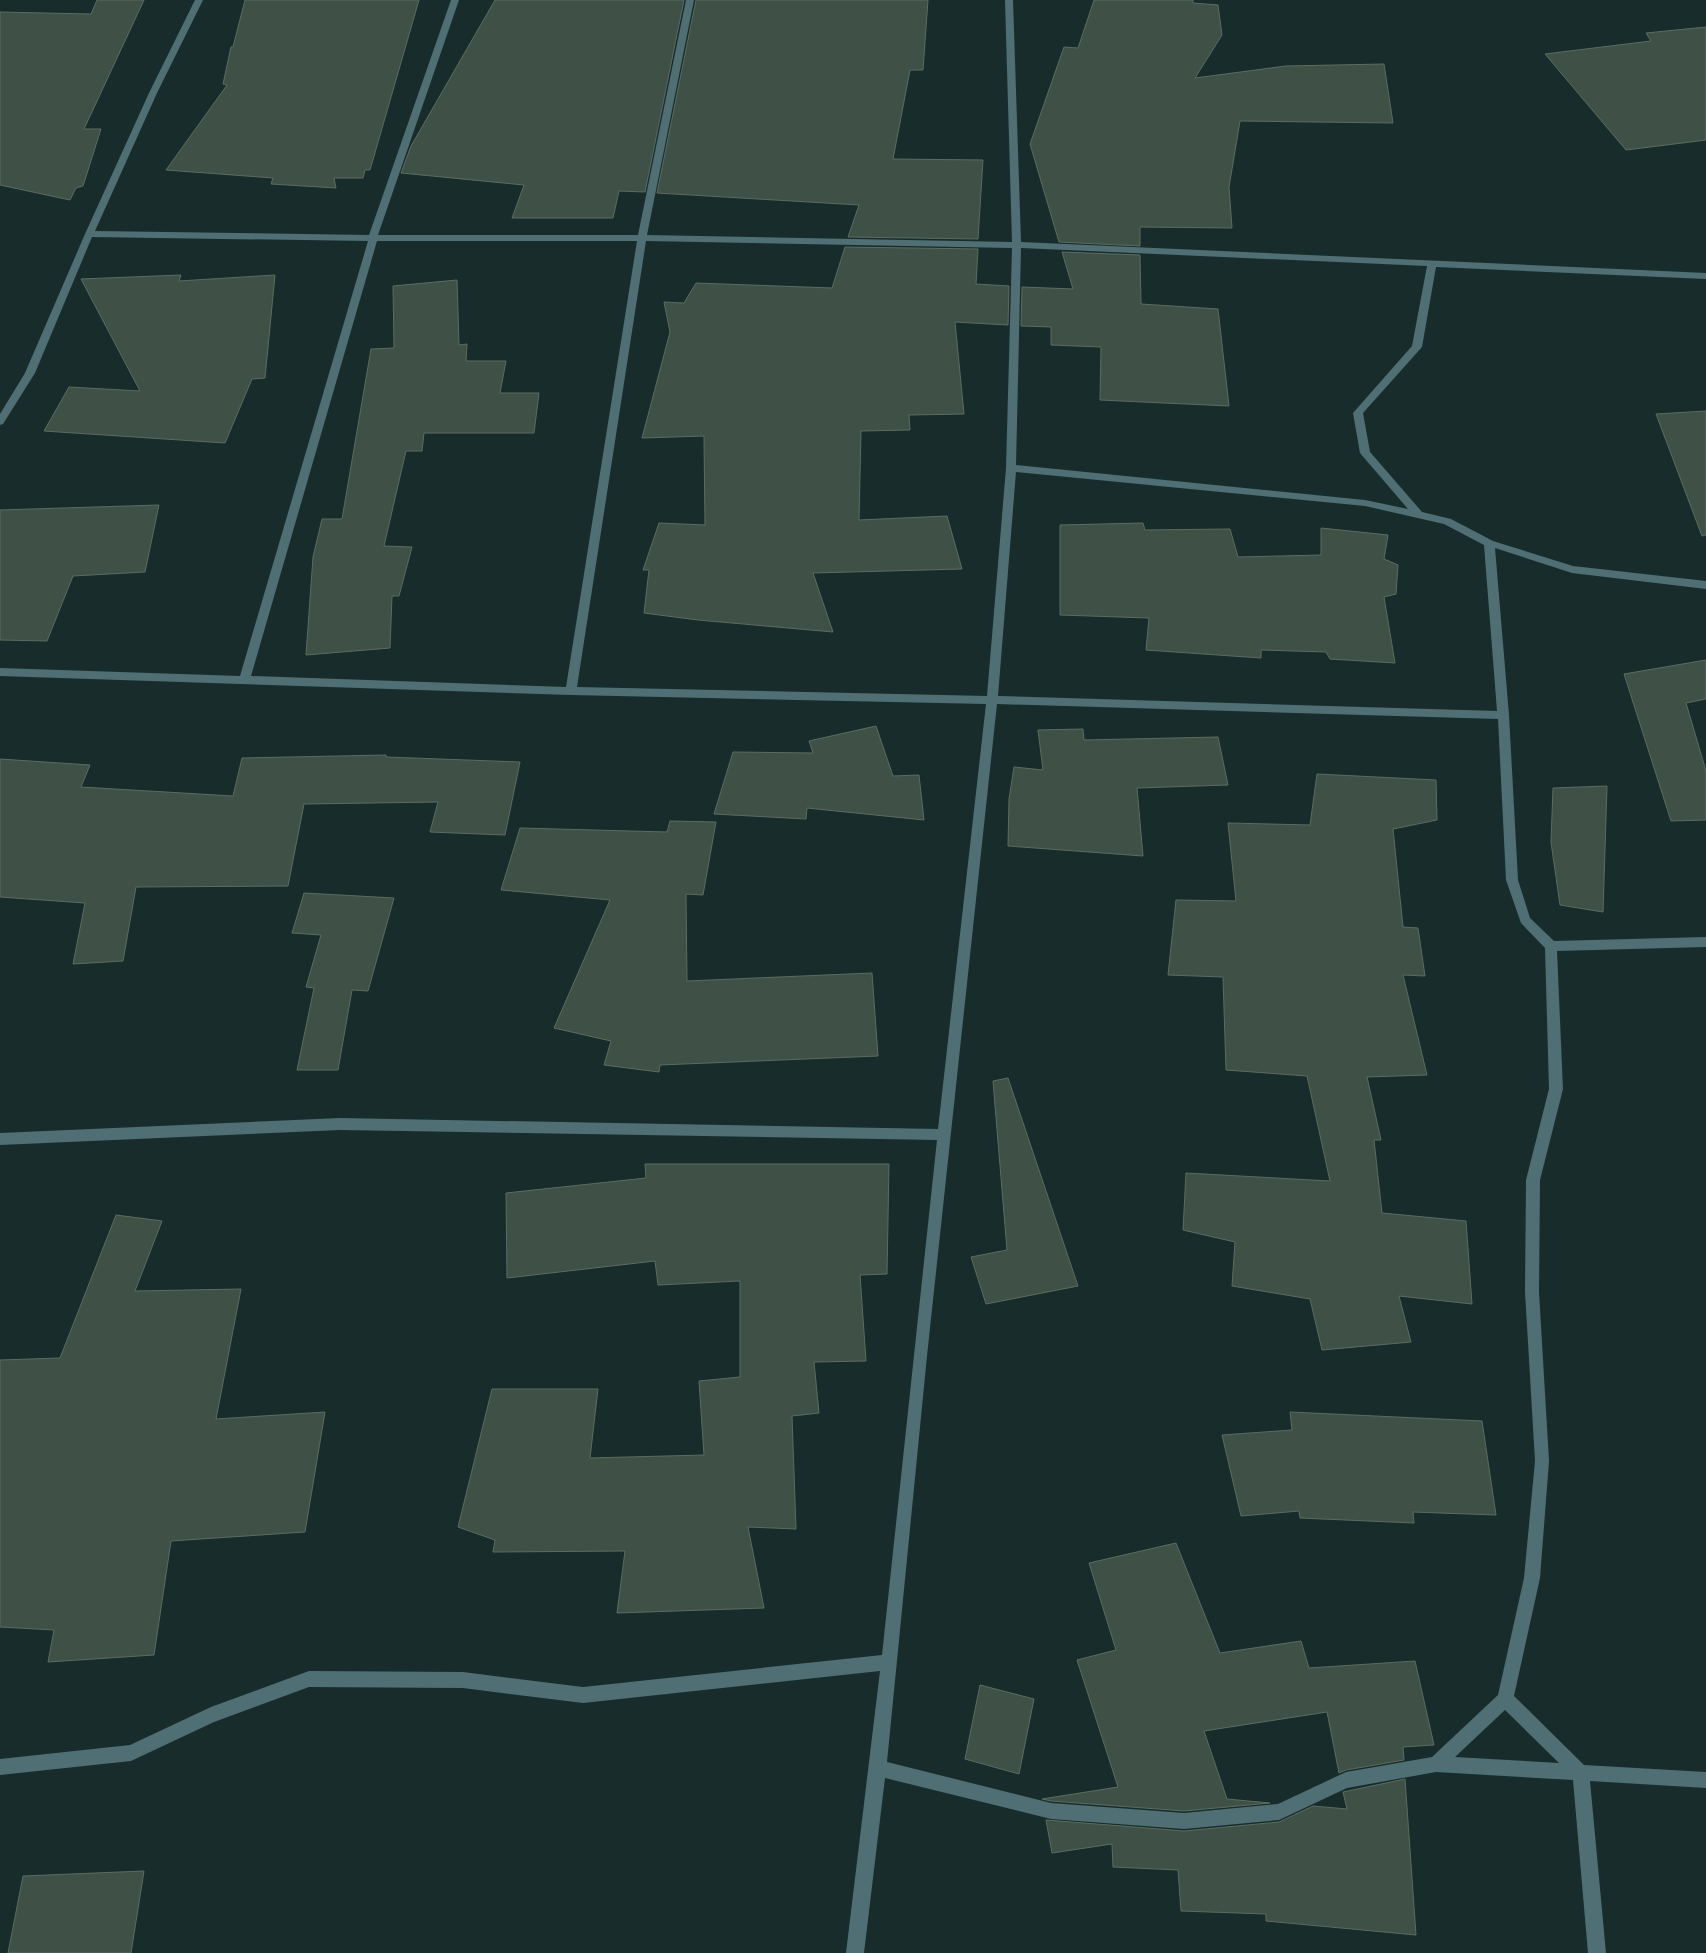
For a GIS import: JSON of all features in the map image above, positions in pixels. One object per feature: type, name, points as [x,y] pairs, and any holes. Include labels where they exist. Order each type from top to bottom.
[{"type":"street","points":[[0,422],[30,373],[89,234],[153,93],[200,0]]},
{"type":"street","points":[[244,680],[373,238],[456,0]]},
{"type":"street","points":[[571,691],[642,238],[690,0]]},
{"type":"street","points":[[855,1953],[890,1662],[944,1135],[992,700],[1011,468],[1017,245],[1009,0]]},
{"type":"street","points":[[89,234],[373,238],[642,238],[1017,245],[1706,276]]},
{"type":"street","points":[[1419,515],[1365,453],[1358,413],[1417,347],[1432,264]]},
{"type":"street","points":[[1011,468],[1365,503],[1447,521],[1489,543],[1572,569],[1706,585]]},
{"type":"street","points":[[1436,1764],[1505,1699],[1532,1578],[1542,1461],[1532,1292],[1533,1180],[1556,1089],[1550,946],[1525,920],[1512,880],[1503,715],[1489,543]]},
{"type":"street","points":[[0,672],[571,691],[992,700],[1503,715]]},
{"type":"street","points":[[1550,946],[1706,942]]},
{"type":"street","points":[[0,1139],[340,1124],[944,1135]]},
{"type":"street","points":[[0,1768],[131,1753],[211,1715],[309,1679],[463,1680],[583,1695],[890,1662]]},
{"type":"street","points":[[1505,1699],[1581,1773],[1597,1953]]},
{"type":"street","points":[[878,1768],[1051,1811],[1184,1821],[1279,1812],[1346,1780],[1436,1764],[1706,1780]]},
{"type":"building","points":[[97,0],[144,0],[84,129],[101,129],[83,186],[76,188],[70,200],[0,185],[0,12],[91,14]]},
{"type":"building","points":[[245,0],[419,0],[370,170],[365,170],[363,178],[334,178],[336,188],[271,184],[273,178],[166,170],[227,85],[223,84],[231,47],[233,47]]},
{"type":"building","points":[[495,0],[684,0],[645,192],[619,191],[613,218],[512,218],[524,185],[401,173],[411,146]]},
{"type":"building","points":[[696,0],[928,0],[923,70],[910,70],[893,159],[983,160],[978,239],[848,237],[859,205],[657,193]]},
{"type":"building","points":[[1094,0],[1193,0],[1193,3],[1218,5],[1222,35],[1195,78],[1286,66],[1384,64],[1393,123],[1240,121],[1229,187],[1232,228],[1140,227],[1140,246],[1059,242],[1030,144],[1064,47],[1078,48]]},
{"type":"building","points":[[1706,27],[1706,140],[1626,150],[1545,54],[1651,41],[1646,33]]},
{"type":"building","points":[[845,247],[978,249],[976,284],[1009,286],[1008,325],[955,322],[964,414],[909,415],[910,430],[861,431],[859,520],[947,516],[962,569],[813,573],[833,632],[698,620],[644,613],[649,570],[643,570],[659,523],[705,525],[704,436],[642,438],[670,332],[664,302],[684,303],[696,283],[832,288]]},
{"type":"building","points":[[1062,252],[1140,255],[1141,304],[1218,309],[1229,406],[1100,400],[1101,347],[1051,345],[1051,327],[1021,326],[1022,287],[1073,289]]},
{"type":"building","points":[[181,275],[179,281],[275,275],[265,378],[252,379],[225,443],[44,431],[69,387],[140,391],[81,279]]},
{"type":"building","points":[[457,280],[459,345],[467,344],[466,361],[506,361],[500,393],[539,393],[534,433],[424,433],[422,451],[406,451],[384,546],[412,547],[399,596],[392,596],[390,648],[306,655],[313,557],[322,519],[342,519],[371,349],[394,348],[393,286]]},
{"type":"building","points":[[1706,411],[1706,535],[1702,536],[1656,414]]},
{"type":"building","points":[[159,505],[145,572],[73,576],[47,641],[0,640],[0,510]]},
{"type":"building","points":[[1143,523],[1145,530],[1230,529],[1238,557],[1321,555],[1321,528],[1388,535],[1384,559],[1398,565],[1396,594],[1384,597],[1395,663],[1330,659],[1326,652],[1261,650],[1261,658],[1146,650],[1149,618],[1060,615],[1060,525]]},
{"type":"building","points":[[1706,660],[1706,699],[1686,703],[1706,771],[1706,820],[1671,821],[1624,674]]},
{"type":"building","points":[[876,726],[893,776],[919,775],[924,820],[807,808],[806,819],[714,814],[733,752],[813,753],[809,741]]},
{"type":"building","points":[[1083,729],[1084,740],[1218,737],[1228,785],[1137,788],[1143,856],[1008,846],[1009,799],[1014,767],[1043,770],[1038,730]]},
{"type":"building","points":[[386,755],[386,757],[520,762],[505,835],[430,832],[438,802],[304,804],[288,886],[136,887],[123,961],[73,964],[85,903],[0,897],[0,759],[90,765],[81,787],[233,796],[242,758]]},
{"type":"building","points":[[1317,774],[1436,780],[1437,820],[1393,829],[1403,927],[1418,928],[1425,976],[1403,975],[1427,1075],[1367,1077],[1381,1140],[1374,1140],[1382,1213],[1466,1221],[1472,1304],[1399,1296],[1411,1342],[1322,1350],[1310,1299],[1232,1286],[1235,1242],[1183,1230],[1186,1173],[1330,1181],[1307,1076],[1226,1070],[1223,977],[1168,975],[1176,900],[1236,901],[1228,823],[1310,825]]},
{"type":"building","points":[[1607,786],[1603,912],[1560,905],[1551,842],[1553,788]]},
{"type":"building","points":[[670,821],[716,822],[703,895],[686,894],[687,981],[872,973],[878,1056],[660,1065],[659,1072],[604,1065],[611,1041],[554,1028],[610,900],[501,890],[520,828],[667,832]]},
{"type":"building","points":[[304,893],[394,898],[368,991],[352,990],[338,1070],[297,1070],[314,988],[306,987],[321,935],[292,933]]},
{"type":"building","points":[[1008,1078],[1078,1286],[986,1304],[971,1257],[1007,1250],[993,1081]]},
{"type":"building","points":[[645,1164],[889,1164],[887,1274],[860,1275],[866,1361],[814,1362],[819,1413],[792,1416],[796,1529],[748,1527],[764,1608],[617,1613],[625,1551],[493,1552],[495,1540],[458,1527],[492,1389],[598,1389],[590,1458],[704,1455],[699,1381],[740,1377],[740,1281],[658,1285],[655,1261],[507,1278],[506,1193],[646,1178]]},
{"type":"building","points":[[116,1215],[162,1221],[135,1291],[241,1289],[216,1419],[325,1412],[305,1532],[171,1541],[154,1655],[48,1662],[54,1630],[0,1627],[0,1360],[60,1358]]},
{"type":"building","points":[[1290,1412],[1482,1421],[1496,1515],[1413,1512],[1414,1523],[1300,1518],[1299,1511],[1241,1516],[1222,1435],[1292,1430]]},
{"type":"building","points":[[1176,1543],[1220,1653],[1301,1641],[1309,1668],[1415,1661],[1434,1745],[1403,1747],[1404,1760],[1346,1770],[1339,1773],[1327,1712],[1204,1731],[1227,1799],[1270,1803],[1184,1811],[1042,1799],[1118,1787],[1077,1660],[1116,1650],[1089,1563]]},
{"type":"building","points":[[980,1685],[1034,1699],[1019,1774],[965,1759]]},
{"type":"building","points":[[1405,1779],[1416,1935],[1266,1921],[1266,1914],[1181,1911],[1178,1870],[1113,1867],[1112,1844],[1052,1853],[1046,1820],[1184,1831],[1279,1822],[1313,1806],[1347,1809],[1343,1792]]},
{"type":"building","points":[[144,1871],[131,1953],[8,1953],[23,1876]]}]
